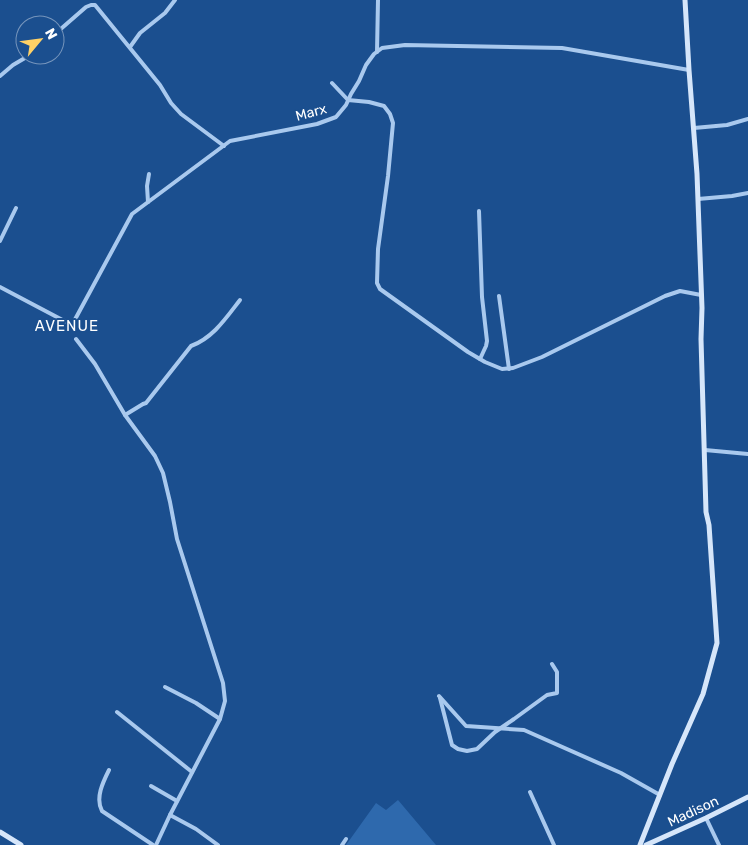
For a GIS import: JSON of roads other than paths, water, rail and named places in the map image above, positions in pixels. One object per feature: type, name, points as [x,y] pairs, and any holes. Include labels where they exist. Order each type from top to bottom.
[{"type":"street","points":[[91,0],[181,114],[224,146]]},
{"type":"street","points":[[130,47],[140,33],[165,13],[175,0]]},
{"type":"street","points":[[377,52],[378,0]]},
{"type":"street","points":[[640,845],[703,694],[716,643],[709,525],[706,512],[698,199],[686,0]]},
{"type":"street","points":[[65,25],[86,7],[95,5]]},
{"type":"street","points":[[377,52],[382,48],[405,45],[562,48],[689,70]]},
{"type":"street","name":"Marx","points":[[0,287],[72,325],[132,214],[230,141],[317,124],[336,118],[346,105],[366,65],[377,52]]},
{"type":"street","points":[[0,76],[15,64]]},
{"type":"street","points":[[332,83],[348,100],[384,106],[390,114],[393,123],[378,249],[377,283],[380,289],[480,359],[496,367],[509,369],[542,357],[680,290],[701,295]]},
{"type":"street","points":[[694,128],[726,125],[748,119]]},
{"type":"street","points":[[148,202],[147,186],[149,174]]},
{"type":"street","points":[[698,199],[748,193]]},
{"type":"street","points":[[0,241],[16,208]]},
{"type":"street","points":[[480,211],[482,297],[487,341],[480,359]]},
{"type":"street","points":[[499,296],[509,369]]},
{"type":"street","points":[[125,415],[146,403],[191,346],[202,342],[217,328],[240,300]]},
{"type":"street","points":[[76,339],[95,364],[125,415],[155,456],[163,473],[177,539],[223,683],[225,701],[220,719],[154,845],[102,811],[99,797],[102,784],[109,770]]},
{"type":"street","points":[[705,450],[748,454]]},
{"type":"street","points":[[552,664],[557,672],[557,693],[547,695],[500,728],[477,749],[467,751],[452,745],[439,696],[466,726],[500,728],[524,730],[621,773],[660,796]]},
{"type":"street","points":[[165,687],[196,703],[220,719]]},
{"type":"street","points":[[117,712],[192,772]]},
{"type":"street","points":[[151,786],[177,801]]},
{"type":"street","points":[[530,792],[554,845]]},
{"type":"street","name":"Madison","points":[[646,845],[659,842],[748,797]]},
{"type":"street","points":[[170,815],[196,829],[218,845]]},
{"type":"street","points":[[706,818],[719,845]]},
{"type":"street","points":[[0,832],[21,845]]},
{"type":"street","points":[[342,845],[346,839]]},
{"type":"district","name":"AVENUE","points":[[67,326]]}]
